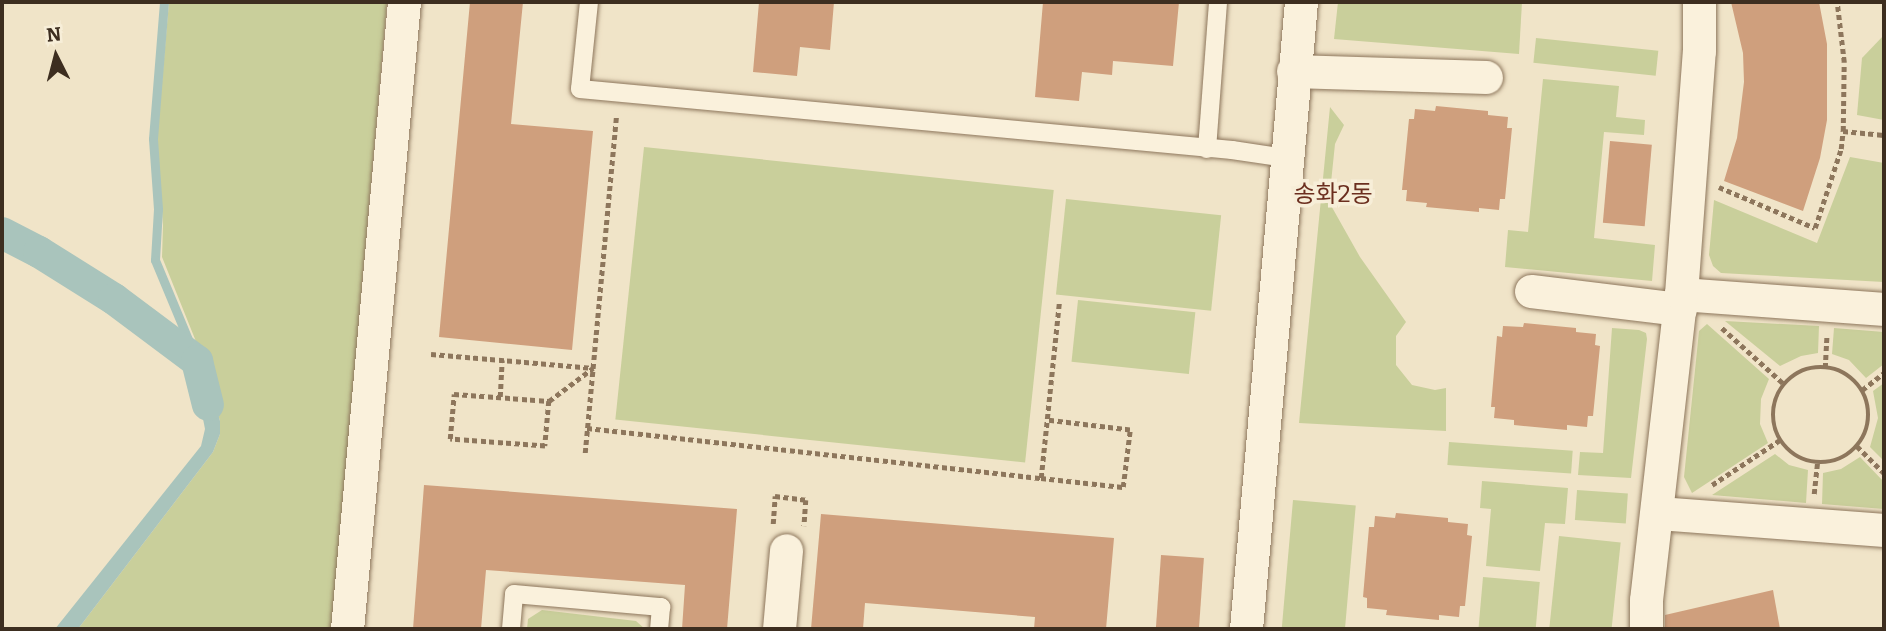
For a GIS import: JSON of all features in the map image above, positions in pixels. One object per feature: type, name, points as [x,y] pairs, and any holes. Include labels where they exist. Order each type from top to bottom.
[{"type":"street","points":[[347,629],[404,2]]},
{"type":"street","points":[[1246,629],[1301,2]]},
{"type":"street","points":[[1646,629],[1646,600],[1680,301],[1699,51],[1699,2]]},
{"type":"street","points":[[1293,71],[1486,77]]},
{"type":"street","points":[[1531,291],[1680,301],[1884,309]]},
{"type":"street","points":[[1658,513],[1884,530]]},
{"type":"street","points":[[779,629],[786,550]]},
{"type":"lane","points":[[589,2],[580,89],[1286,158]]},
{"type":"lane","points":[[1207,149],[1218,2]]},
{"type":"lane","points":[[511,629],[514,594],[661,607],[659,629]]},
{"type":"path","points":[[1708,183],[1815,228],[1841,149],[1843,131],[1844,62],[1837,2]]},
{"type":"path","points":[[585,453],[619,93]]},
{"type":"path","points":[[1843,131],[1884,135]]},
{"type":"path","points":[[1041,478],[1059,303]]},
{"type":"path","points":[[1825,368],[1827,322]]},
{"type":"path","points":[[1718,324],[1784,384]]},
{"type":"path","points":[[431,354],[593,368]]},
{"type":"path","points":[[500,397],[502,360]]},
{"type":"path","points":[[549,401],[545,446],[450,439],[454,394],[549,401],[593,368]]},
{"type":"path","points":[[1825,368],[1839,371],[1862,390],[1869,419],[1857,446],[1846,456],[1817,463],[1790,452],[1774,427],[1773,412],[1776,397],[1784,384],[1810,369],[1825,368]]},
{"type":"path","points":[[1862,390],[1884,373]]},
{"type":"path","points":[[587,428],[1123,486],[1129,430],[1047,419]]},
{"type":"path","points":[[1702,491],[1780,440]]},
{"type":"path","points":[[1857,446],[1884,473]]},
{"type":"path","points":[[1814,499],[1817,463]]},
{"type":"green space","points":[[169,2],[387,2],[332,629],[78,629],[213,452],[220,434],[220,421],[197,344],[162,257],[163,225],[157,138]]},
{"type":"green space","points":[[1338,2],[1522,2],[1519,54],[1334,39]]},
{"type":"green space","points":[[1884,35],[1884,120],[1857,115],[1862,58]]},
{"type":"green space","points":[[1536,38],[1658,51],[1656,76],[1533,63]]},
{"type":"green space","points":[[1543,79],[1619,86],[1616,117],[1645,120],[1644,135],[1604,132],[1594,238],[1655,245],[1652,281],[1505,267],[1508,230],[1528,232]]},
{"type":"green space","points":[[1330,107],[1344,125],[1335,144],[1329,202],[1360,257],[1406,322],[1396,336],[1396,365],[1412,385],[1435,390],[1446,388],[1446,431],[1299,423]]},
{"type":"green space","points":[[644,147],[1054,190],[1025,463],[615,419]]},
{"type":"green space","points":[[1850,157],[1884,163],[1884,282],[1721,273],[1713,266],[1709,255],[1714,200],[1817,243]]},
{"type":"green space","points":[[1066,199],[1221,215],[1211,311],[1056,294]]},
{"type":"green space","points":[[1078,300],[1195,312],[1189,374],[1072,362]]},
{"type":"green space","points":[[1725,321],[1819,326],[1818,353],[1801,356],[1780,366]]},
{"type":"green space","points":[[1707,324],[1769,379],[1761,399],[1760,424],[1768,443],[1692,493],[1684,477],[1699,331]]},
{"type":"green space","points":[[1612,328],[1639,330],[1646,333],[1647,339],[1631,478],[1578,475],[1580,452],[1603,453]]},
{"type":"green space","points":[[1834,328],[1884,332],[1884,364],[1866,378],[1849,360],[1832,354]]},
{"type":"green space","points":[[1884,383],[1884,461],[1870,447],[1878,418],[1873,391]]},
{"type":"green space","points":[[1449,442],[1573,451],[1571,474],[1447,465]]},
{"type":"green space","points":[[1775,454],[1789,465],[1808,470],[1806,503],[1712,495]]},
{"type":"green space","points":[[1860,457],[1884,482],[1884,509],[1822,504],[1823,473],[1841,469]]},
{"type":"green space","points":[[1482,481],[1568,488],[1565,524],[1545,523],[1540,571],[1486,566],[1491,509],[1480,508]]},
{"type":"green space","points":[[1577,490],[1628,494],[1626,523],[1575,520]]},
{"type":"green space","points":[[1293,500],[1356,505],[1345,629],[1282,629]]},
{"type":"green space","points":[[1559,536],[1621,542],[1612,629],[1549,628]]},
{"type":"green space","points":[[1483,577],[1540,582],[1536,629],[1478,629]]},
{"type":"green space","points":[[542,610],[636,621],[645,629],[527,629],[528,619]]},
{"type":"water","points":[[203,362],[220,421],[220,434],[213,452],[78,629],[55,629],[201,446],[205,429],[193,368]]},
{"type":"building","points":[[470,2],[523,2],[511,124],[593,131],[572,350],[439,337]]},
{"type":"building","points":[[759,2],[834,2],[830,50],[800,47],[797,76],[753,72]]},
{"type":"building","points":[[1043,2],[1179,2],[1173,66],[1113,61],[1112,75],[1082,72],[1079,101],[1035,97]]},
{"type":"building","points":[[1731,2],[1819,2],[1827,44],[1827,120],[1820,158],[1803,211],[1724,181],[1737,138],[1744,82],[1743,53]]},
{"type":"building","points":[[1436,106],[1488,111],[1488,115],[1508,117],[1507,128],[1512,128],[1505,199],[1500,199],[1499,210],[1479,208],[1479,212],[1426,207],[1427,203],[1406,201],[1407,190],[1402,190],[1409,119],[1414,119],[1415,109],[1435,111]]},
{"type":"building","points":[[1610,141],[1652,145],[1645,226],[1603,223]]},
{"type":"building","points":[[1524,323],[1576,328],[1576,332],[1596,334],[1595,345],[1600,346],[1593,416],[1588,416],[1587,427],[1567,425],[1567,430],[1514,425],[1514,420],[1494,418],[1495,407],[1491,407],[1497,336],[1502,337],[1503,326],[1523,327]]},
{"type":"building","points":[[424,485],[737,509],[727,629],[682,629],[685,585],[486,570],[481,629],[413,629]]},
{"type":"building","points":[[1396,513],[1448,518],[1448,522],[1468,524],[1467,535],[1472,536],[1465,606],[1460,606],[1459,617],[1439,615],[1439,620],[1386,615],[1387,610],[1367,608],[1367,598],[1363,597],[1369,527],[1374,527],[1375,516],[1395,518]]},
{"type":"building","points":[[821,514],[1114,538],[1106,629],[1034,629],[1035,617],[865,603],[863,629],[811,629]]},
{"type":"building","points":[[1161,555],[1204,558],[1199,629],[1156,628]]},
{"type":"building","points":[[1773,590],[1780,629],[1665,629],[1665,615]]},
{"type":"waterway","points":[[164,2],[153,139],[158,209],[155,260],[197,361]]},
{"type":"waterway","points":[[2,233],[39,252],[114,299],[197,361],[208,405]]},
{"type":"district","name":"송화2동","points":[[1333,195]]}]
